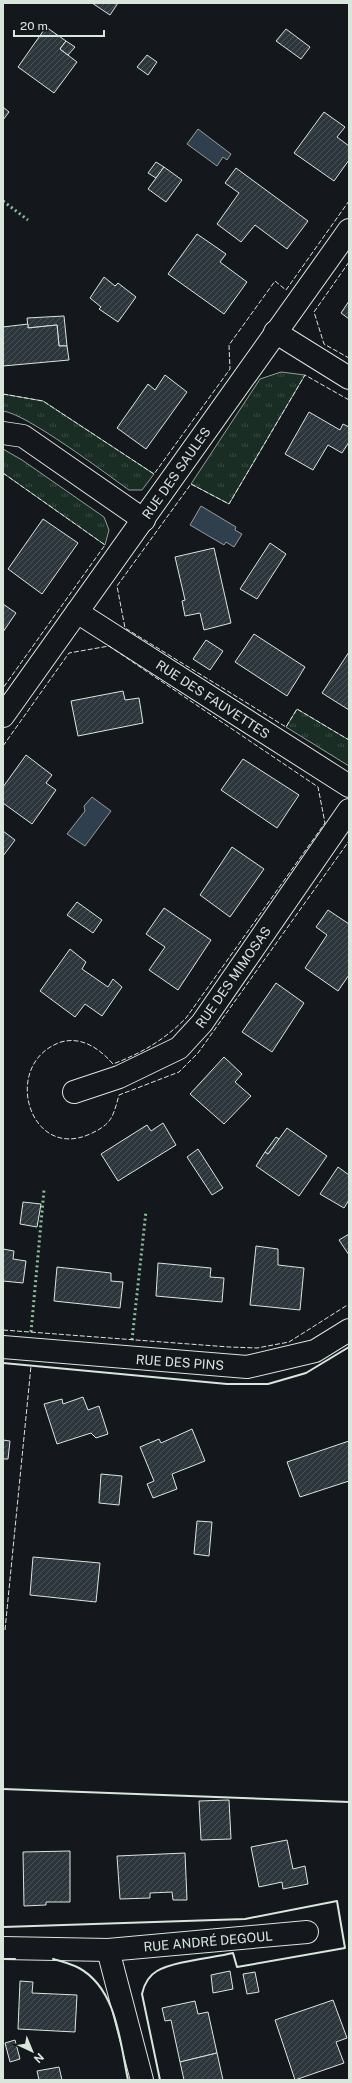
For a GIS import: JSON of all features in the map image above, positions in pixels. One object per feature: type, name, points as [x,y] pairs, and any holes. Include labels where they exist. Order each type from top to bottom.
[{"type":"street","name":"RUE DES SAULES","points":[[3,716],[349,230]]},
{"type":"street","points":[[275,332],[349,378]]},
{"type":"street","points":[[3,433],[24,436],[144,520]]},
{"type":"street","name":"RUE DES FAUVETTES","points":[[77,612],[349,786]]},
{"type":"street","name":"RUE DES MIMOSAS","points":[[74,1092],[119,1077],[179,1048],[202,1023],[349,810]]},
{"type":"street","name":"RUE DES PINS","points":[[3,1347],[247,1367],[315,1351],[349,1330]]},
{"type":"street","name":"RUE ANDRÉ DEGOUL","points":[[3,1948],[108,1950],[307,1932]]},
{"type":"street","points":[[108,1950],[142,2080]]},
{"type":"green space","points":[[281,372],[305,375],[229,504],[191,484],[260,379]]},
{"type":"green space","points":[[3,394],[43,401],[154,474],[142,490],[129,490],[47,433],[29,422],[3,411]]},
{"type":"green space","points":[[3,449],[22,460],[104,517],[109,530],[105,545],[3,473]]},
{"type":"green space","points":[[297,709],[349,740],[349,766],[286,727]]},
{"type":"water","points":[[198,129],[231,154],[227,160],[223,157],[217,166],[187,144]]},
{"type":"water","points":[[201,506],[236,527],[235,530],[242,534],[234,547],[226,542],[224,545],[190,525]]},
{"type":"water","points":[[92,797],[111,811],[85,846],[67,834],[85,811],[84,806]]},
{"type":"building","points":[[92,3],[118,3],[110,15]]},
{"type":"building","points":[[46,27],[66,41],[60,49],[77,62],[54,93],[18,67]]},
{"type":"building","points":[[286,29],[310,47],[301,59],[276,41]]},
{"type":"building","points":[[66,41],[75,47],[68,55],[60,49]]},
{"type":"building","points":[[147,55],[157,62],[148,75],[137,67]]},
{"type":"building","points":[[3,107],[9,112],[3,120]]},
{"type":"building","points":[[324,112],[345,127],[337,137],[349,146],[349,160],[334,181],[294,153]]},
{"type":"building","points":[[156,162],[164,167],[156,178],[148,173]]},
{"type":"building","points":[[164,167],[182,180],[166,202],[148,189]]},
{"type":"building","points":[[236,168],[308,221],[287,249],[255,225],[241,242],[217,224],[239,193],[225,183]]},
{"type":"building","points":[[197,234],[226,254],[220,262],[247,282],[224,314],[168,274]]},
{"type":"building","points":[[104,277],[115,286],[118,283],[136,297],[118,322],[99,309],[101,307],[90,298]]},
{"type":"building","points":[[349,301],[349,319],[341,313]]},
{"type":"building","points":[[64,316],[67,346],[59,346],[57,325],[28,328],[27,318]]},
{"type":"building","points":[[28,324],[28,328],[57,325],[59,346],[67,346],[69,360],[3,366],[3,327]]},
{"type":"building","points":[[165,375],[187,392],[146,449],[117,428],[148,384],[155,390]]},
{"type":"building","points":[[309,412],[340,430],[343,424],[349,427],[349,442],[342,453],[328,445],[313,470],[285,454]]},
{"type":"building","points":[[43,519],[78,543],[42,594],[8,569]]},
{"type":"building","points":[[270,543],[286,554],[257,599],[240,589]]},
{"type":"building","points":[[214,548],[231,623],[204,630],[200,613],[185,616],[182,601],[185,600],[175,557]]},
{"type":"building","points":[[3,604],[16,613],[3,632]]},
{"type":"building","points":[[254,634],[305,667],[287,696],[235,662]]},
{"type":"building","points":[[206,640],[223,651],[210,670],[193,659]]},
{"type":"building","points":[[349,652],[349,710],[322,693]]},
{"type":"building","points":[[123,691],[125,700],[139,698],[143,723],[78,736],[71,701]]},
{"type":"building","points":[[26,755],[52,775],[46,783],[56,790],[32,824],[3,803],[3,787]]},
{"type":"building","points":[[243,759],[299,795],[277,828],[221,790]]},
{"type":"building","points":[[3,831],[15,840],[3,856]]},
{"type":"building","points":[[232,847],[264,869],[230,917],[200,895]]},
{"type":"building","points":[[77,902],[102,920],[93,933],[67,915]]},
{"type":"building","points":[[164,908],[211,940],[178,990],[149,970],[165,947],[146,934]]},
{"type":"building","points":[[328,910],[349,924],[349,975],[338,991],[305,968],[327,935],[316,927]]},
{"type":"building","points":[[70,949],[86,962],[82,969],[108,987],[113,979],[122,987],[102,1016],[85,1004],[75,1017],[40,991]]},
{"type":"building","points":[[276,983],[304,1003],[272,1052],[242,1032]]},
{"type":"building","points":[[224,1057],[242,1074],[235,1082],[251,1096],[224,1124],[190,1094]]},
{"type":"building","points":[[163,1123],[176,1145],[118,1181],[101,1154],[147,1125],[151,1131]]},
{"type":"building","points":[[287,1128],[327,1156],[299,1196],[256,1166],[265,1152],[268,1154]]},
{"type":"building","points":[[276,1137],[279,1139],[268,1154],[265,1152]]},
{"type":"building","points":[[198,1149],[223,1188],[212,1195],[187,1157]]},
{"type":"building","points":[[338,1167],[349,1175],[349,1200],[344,1208],[320,1194]]},
{"type":"building","points":[[23,1202],[41,1204],[37,1227],[20,1224]]},
{"type":"building","points":[[349,1234],[349,1255],[339,1240]]},
{"type":"building","points":[[256,1246],[278,1249],[278,1265],[304,1268],[300,1310],[250,1305]]},
{"type":"building","points":[[3,1249],[14,1251],[13,1259],[26,1261],[23,1283],[3,1281]]},
{"type":"building","points":[[158,1263],[211,1268],[210,1277],[224,1278],[222,1302],[156,1296]]},
{"type":"building","points":[[57,1267],[111,1273],[111,1281],[123,1282],[120,1308],[54,1301]]},
{"type":"building","points":[[83,1397],[88,1410],[99,1406],[108,1434],[96,1438],[91,1433],[57,1444],[44,1404],[62,1399],[63,1404]]},
{"type":"building","points":[[192,1429],[205,1461],[172,1474],[177,1489],[153,1498],[147,1484],[154,1481],[140,1447],[159,1439],[161,1443]]},
{"type":"building","points":[[3,1440],[10,1441],[8,1459],[3,1459]]},
{"type":"building","points":[[349,1441],[349,1481],[300,1497],[287,1462]]},
{"type":"building","points":[[101,1474],[122,1476],[119,1505],[99,1503]]},
{"type":"building","points":[[197,1521],[212,1522],[209,1556],[194,1554]]},
{"type":"building","points":[[33,1557],[100,1563],[96,1602],[30,1595]]},
{"type":"building","points":[[229,1800],[231,1839],[201,1840],[199,1801]]},
{"type":"building","points":[[287,1840],[293,1869],[305,1866],[308,1884],[283,1889],[282,1882],[259,1887],[251,1847]]},
{"type":"building","points":[[70,1851],[70,1902],[46,1902],[46,1905],[24,1906],[23,1852]]},
{"type":"building","points":[[185,1853],[187,1900],[173,1900],[172,1892],[150,1893],[150,1898],[120,1899],[117,1856]]},
{"type":"building","points":[[230,1971],[233,1989],[213,1993],[211,1975]]},
{"type":"building","points":[[255,1972],[259,1992],[247,1994],[243,1974]]},
{"type":"building","points":[[20,1981],[33,1982],[32,1993],[77,1995],[75,2032],[18,2029]]},
{"type":"building","points":[[333,2000],[347,2038],[336,2042],[344,2063],[295,2080],[275,2020]]},
{"type":"building","points":[[195,2001],[198,2014],[208,2012],[217,2053],[180,2062],[171,2020],[165,2021],[162,2008]]},
{"type":"building","points":[[15,2040],[20,2059],[10,2062],[5,2043]]},
{"type":"building","points":[[217,2053],[223,2080],[184,2080],[180,2062]]},
{"type":"building","points":[[59,2067],[62,2080],[39,2080],[37,2071]]},
{"type":"hedge","points":[[3,201],[28,220]]},
{"type":"hedge","points":[[31,1332],[44,1190]]},
{"type":"hedge","points":[[132,1340],[146,1211]]},
{"type":"fence","points":[[3,394],[43,401],[154,474],[230,369],[229,345],[275,281],[286,290],[349,201]]},
{"type":"fence","points":[[349,262],[314,312],[324,344],[349,358]]},
{"type":"fence","points":[[349,400],[305,375],[229,504],[191,484],[117,586],[125,628],[286,727],[297,709],[349,740]]},
{"type":"fence","points":[[3,473],[105,545],[3,688]]},
{"type":"fence","points":[[3,746],[69,653],[109,646],[318,787],[325,823],[186,1018],[178,1026],[152,1045],[113,1064],[102,1053],[83,1042],[61,1042],[42,1053],[31,1069],[27,1088],[30,1106],[38,1123],[51,1134],[69,1139],[90,1134],[103,1127],[113,1114],[119,1095],[179,1072],[198,1053],[349,841]]},
{"type":"fence","points":[[3,1330],[257,1348],[289,1342],[349,1304]]},
{"type":"fence","points":[[5,1630],[31,1366]]},
{"type":"wall","points":[[3,1363],[227,1384],[268,1384],[306,1373],[349,1347]]},
{"type":"wall","points":[[3,1789],[349,1802]]},
{"type":"wall","points":[[3,1927],[245,1919],[337,1901],[345,1948],[237,1967],[233,1953],[174,1965],[157,1971],[151,1975],[145,1984],[142,1994],[160,2080]]},
{"type":"wall","points":[[3,1959],[15,1959]]},
{"type":"wall","points":[[53,1959],[79,1968],[92,1977],[102,1989],[115,2018],[128,2080]]}]
